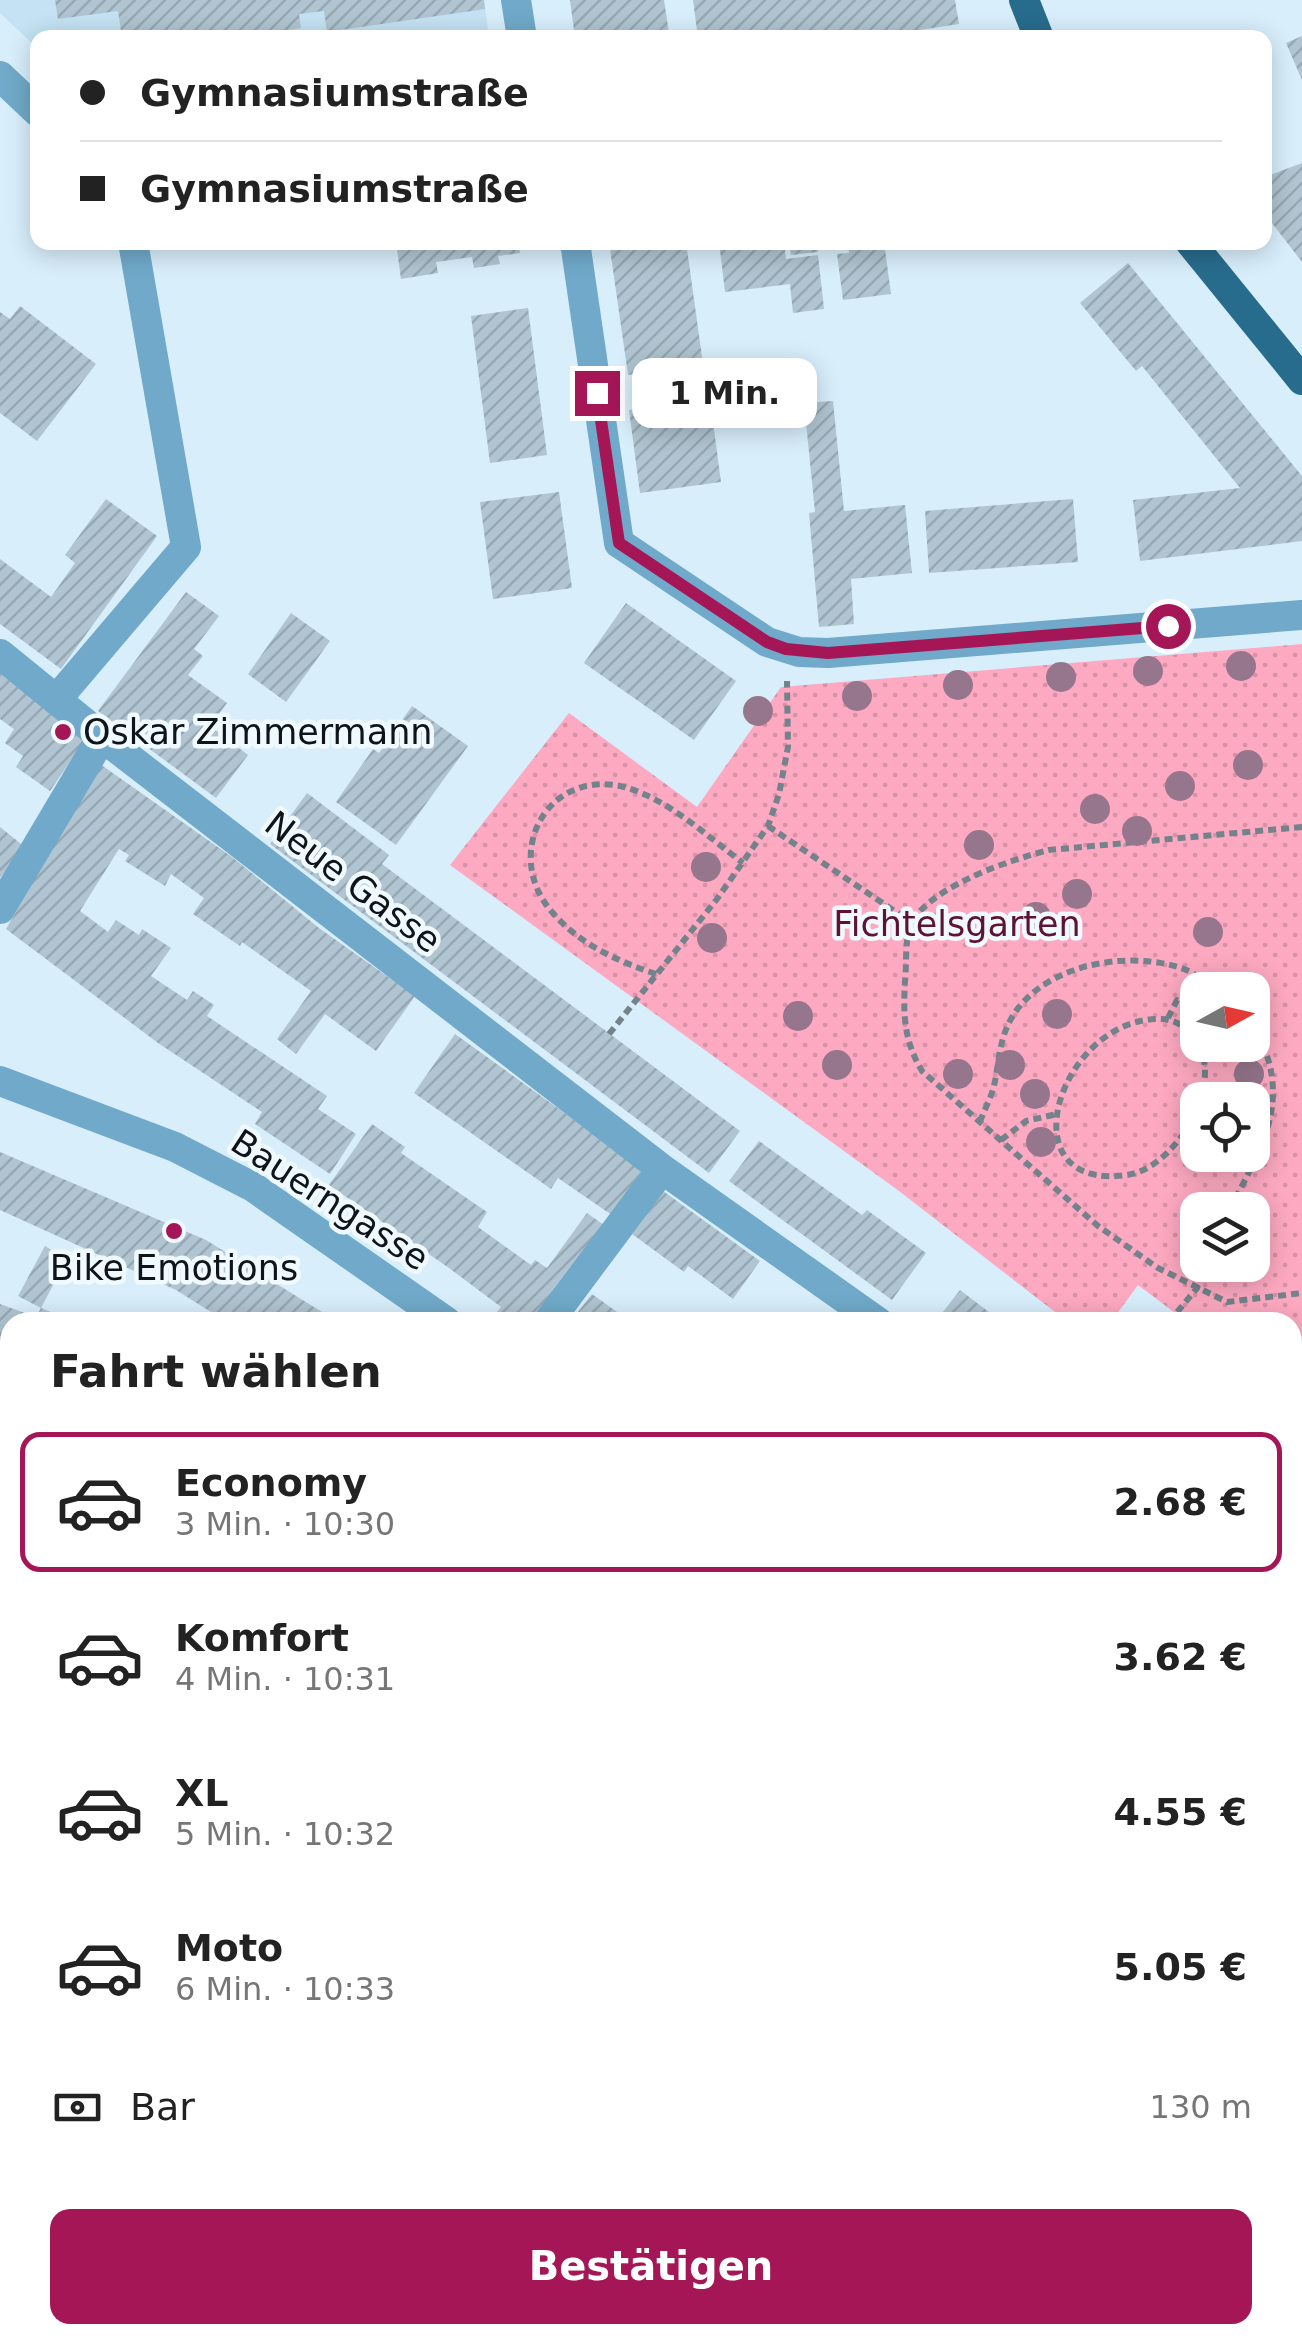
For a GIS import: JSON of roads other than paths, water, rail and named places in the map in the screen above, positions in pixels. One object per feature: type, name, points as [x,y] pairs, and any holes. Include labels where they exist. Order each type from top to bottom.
[{"type":"main road","points":[[1024,0],[1035,30]]},
{"type":"main road","points":[[1196,250],[1302,380]]},
{"type":"street","points":[[516,0],[521,30]]},
{"type":"street","points":[[0,76],[30,104]]},
{"type":"street","points":[[56,700],[186,548],[134,250]]},
{"type":"street","points":[[576,250],[619,543],[767,642],[786,649],[828,653],[1302,615]]},
{"type":"street","name":"Neue Gasse","points":[[0,654],[102,737],[662,1168],[864,1312]]},
{"type":"street","points":[[0,908],[102,737]]},
{"type":"street","name":"Bauerngasse","points":[[0,1081],[175,1147],[253,1187],[434,1312]]},
{"type":"street","points":[[555,1312],[662,1168]]},
{"type":"place","name":"Oskar Zimmermann","points":[[63,732]]},
{"type":"place","name":"Bike Emotions","points":[[174,1231]]},
{"type":"park label","name":"Fichtelsgarten","points":[[957,924]]}]
